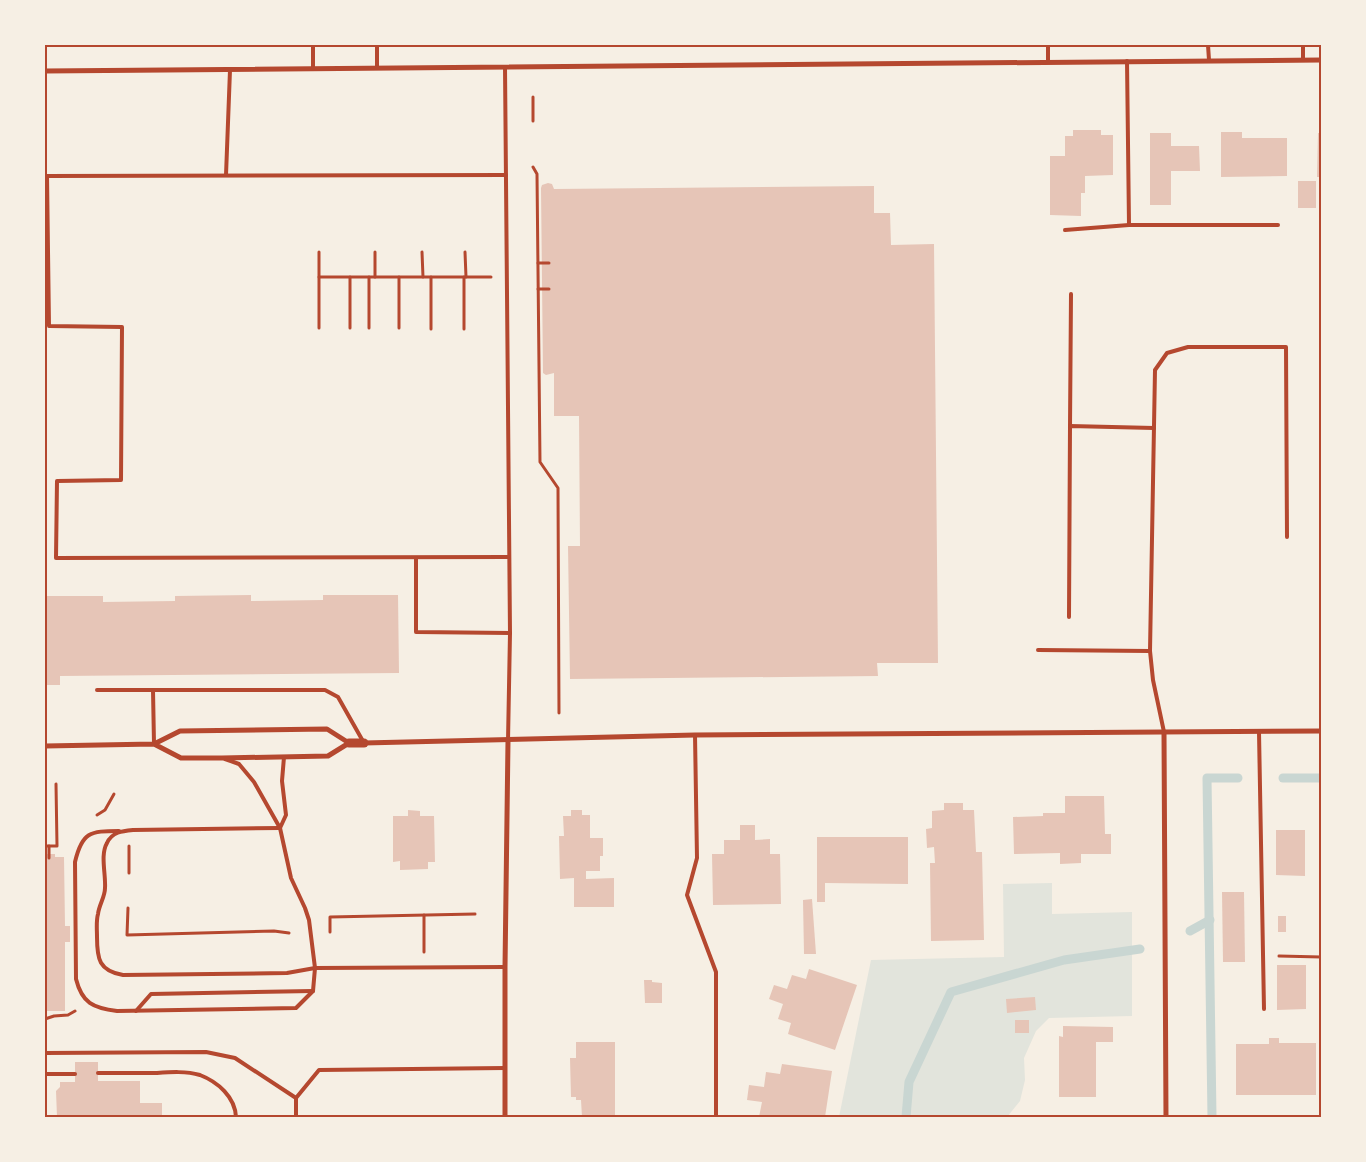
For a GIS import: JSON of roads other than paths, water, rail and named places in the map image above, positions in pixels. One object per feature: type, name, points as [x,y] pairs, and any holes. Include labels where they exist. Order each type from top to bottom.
[{"type":"street","points":[[45,72],[1321,60]]},
{"type":"street","points":[[45,746],[154,744],[180,731],[327,729],[349,743]]},
{"type":"street","points":[[154,744],[181,758],[222,758],[328,756],[349,743],[508,741],[695,735],[1321,731]]},
{"type":"street","points":[[1164,732],[1166,1117]]},
{"type":"street","points":[[505,1117],[508,741]]},
{"type":"lane","points":[[313,45],[313,69]]},
{"type":"lane","points":[[377,45],[377,68]]},
{"type":"lane","points":[[1048,45],[1048,62]]},
{"type":"lane","points":[[1208,45],[1209,60]]},
{"type":"lane","points":[[1303,45],[1303,60]]},
{"type":"lane","points":[[1127,62],[1128,225]]},
{"type":"lane","points":[[505,67],[510,633],[508,741]]},
{"type":"lane","points":[[226,175],[230,70]]},
{"type":"lane","points":[[506,175],[47,176],[48,326],[122,327],[121,480],[57,481],[56,558],[509,557]]},
{"type":"lane","points":[[1065,230],[1128,225],[1278,225]]},
{"type":"lane","points":[[1069,617],[1071,294]]},
{"type":"lane","points":[[1164,732],[1153,680],[1150,651],[1155,370],[1167,353],[1188,347],[1286,346],[1287,537]]},
{"type":"lane","points":[[1070,426],[1154,428]]},
{"type":"lane","points":[[416,558],[416,632],[510,633]]},
{"type":"lane","points":[[1038,650],[1150,651]]},
{"type":"lane","points":[[97,690],[325,690],[338,697],[364,743]]},
{"type":"lane","points":[[153,690],[154,744]]},
{"type":"lane","points":[[1259,732],[1264,1009]]},
{"type":"lane","points":[[695,735],[697,858],[687,895],[716,972],[716,1117]]},
{"type":"lane","points":[[280,828],[286,815],[282,781],[284,757]]},
{"type":"lane","points":[[222,758],[239,764],[254,782],[280,828],[291,878],[309,920],[315,968],[313,991],[296,1008],[136,1011],[106,1010],[91,1004],[81,995],[76,979],[75,862],[83,838],[102,831],[280,828]]},
{"type":"lane","points":[[122,831],[115,833],[108,841],[104,850],[105,890],[98,914],[97,948],[99,959],[102,966],[110,973],[123,975],[287,973],[315,968],[505,967]]},
{"type":"lane","points":[[136,1011],[152,994],[313,991]]},
{"type":"lane","points":[[45,1053],[206,1052],[224,1055],[247,1065],[296,1098]]},
{"type":"lane","points":[[296,1117],[296,1098],[319,1070],[505,1068]]},
{"type":"lane","points":[[98,1073],[177,1072],[199,1075],[216,1083],[228,1095],[236,1117]]},
{"type":"lane","points":[[45,1074],[75,1074]]},
{"type":"waterway","points":[[1212,1117],[1207,778],[1238,778]]},
{"type":"waterway","points":[[1283,778],[1321,778]]},
{"type":"waterway","points":[[1190,931],[1210,920]]},
{"type":"waterway","points":[[906,1117],[909,1082],[951,992],[1064,960],[1140,949]]}]
